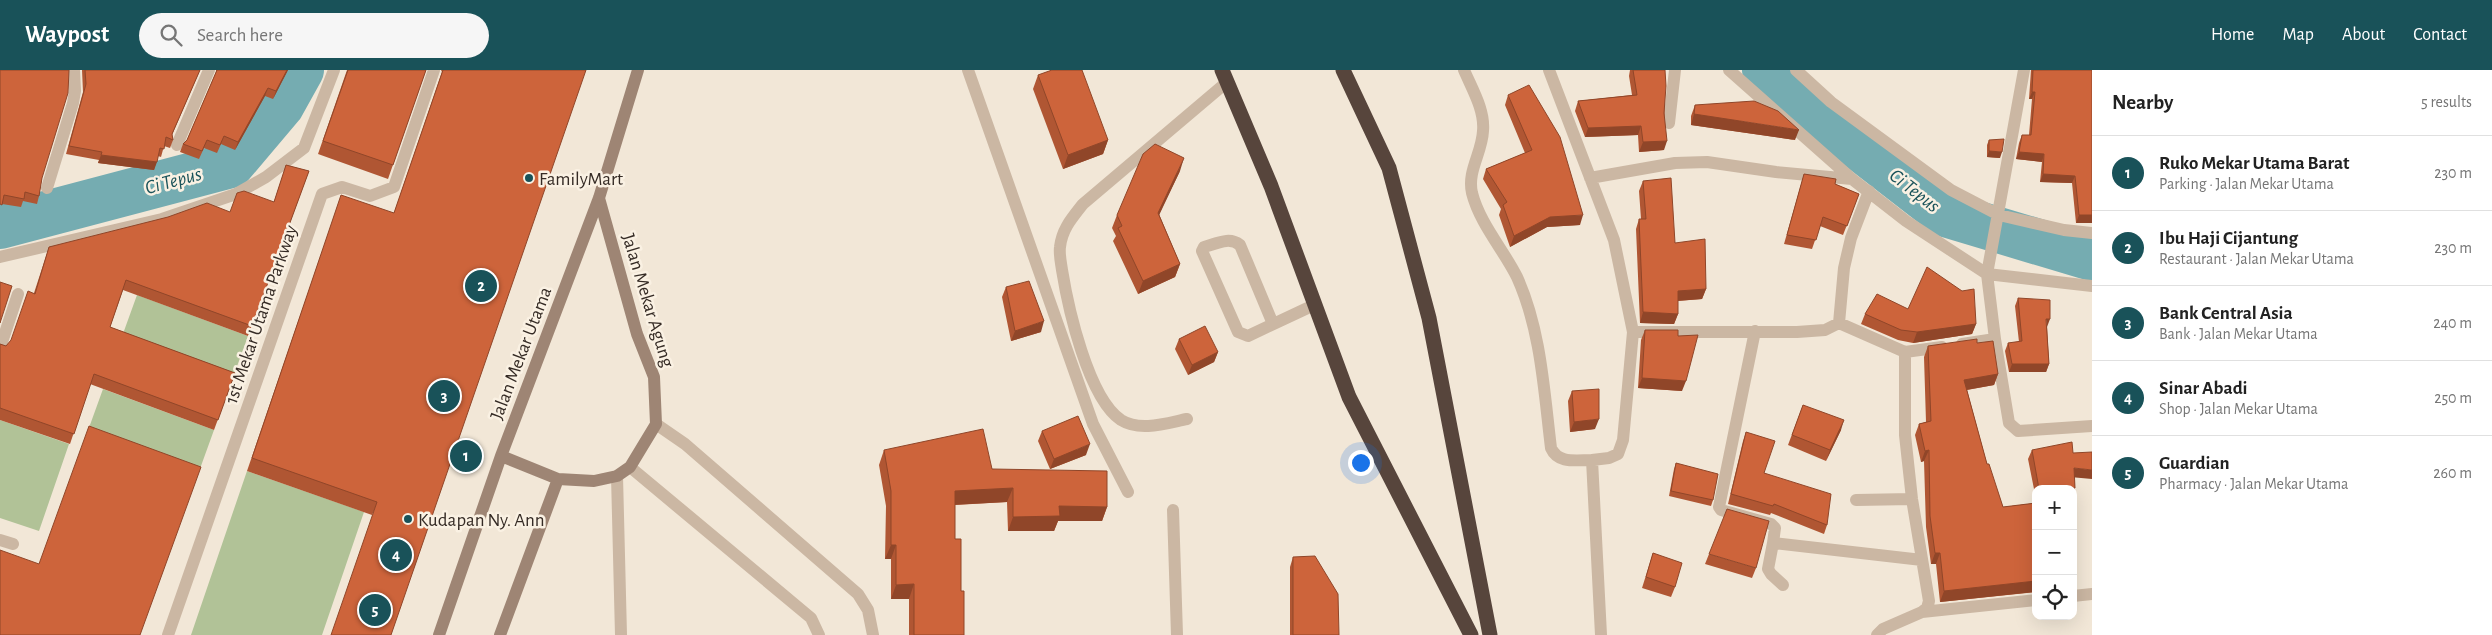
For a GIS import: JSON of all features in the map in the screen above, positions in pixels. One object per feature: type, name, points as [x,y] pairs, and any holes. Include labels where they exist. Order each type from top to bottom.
[{"type":"highway","points":[[1343,70],[1389,168],[1428,318],[1490,635]]},
{"type":"highway","points":[[1225,76],[1271,186],[1349,397],[1471,635]]},
{"type":"street","points":[[47,188],[73,103],[74,70]]},
{"type":"street","points":[[177,145],[209,70]]},
{"type":"street","points":[[0,257],[162,219],[244,189],[266,177],[304,148],[334,70]]},
{"type":"street","name":"1st Mekar Utama Parkway","points":[[168,635],[322,194],[342,187],[370,196],[394,187],[434,70]]},
{"type":"street","name":"Jalan Mekar Utama","points":[[439,635],[501,456],[599,198],[638,70]]},
{"type":"street","points":[[968,70],[1093,424],[1128,492]]},
{"type":"street","points":[[1464,70],[1481,112],[1484,129],[1470,184],[1474,201],[1517,277],[1527,305],[1541,361],[1554,456],[1560,459],[1592,460],[1609,458],[1618,454],[1623,440],[1633,332],[1614,240],[1549,70]]},
{"type":"street","points":[[1669,124],[1675,70]]},
{"type":"street","points":[[1729,70],[1852,179],[1906,221],[1988,270],[2092,286]]},
{"type":"street","points":[[1796,70],[1831,102],[1950,190],[1999,215],[2064,230],[2092,233]]},
{"type":"street","points":[[2024,70],[1988,270],[1995,339],[2009,423],[2018,431],[2092,426]]},
{"type":"street","points":[[1188,419],[1145,427],[1122,421],[1102,398],[1086,364],[1067,306],[1059,248],[1065,226],[1083,204],[1225,76]]},
{"type":"street","points":[[1590,178],[1676,162],[1707,162],[1776,172],[1852,179]]},
{"type":"street","points":[[1839,323],[1844,268],[1851,238],[1869,191]]},
{"type":"street","name":"Jalan Mekar Agung","points":[[599,198],[636,334],[654,377],[656,424]]},
{"type":"street","points":[[1273,324],[1240,245],[1235,241],[1228,240],[1204,247],[1202,251],[1238,332],[1248,336],[1273,324],[1314,304]]},
{"type":"street","points":[[0,348],[18,294]]},
{"type":"street","points":[[1052,312],[1067,306]]},
{"type":"street","points":[[1633,332],[1825,330],[1839,323]]},
{"type":"street","points":[[1839,323],[1904,352],[1995,339]]},
{"type":"street","points":[[1755,331],[1719,507],[1721,510],[1771,524],[1775,528],[1774,543],[1768,569],[1770,574],[1783,585]]},
{"type":"street","points":[[1877,635],[1883,629],[1922,612],[1927,608],[1929,601],[1912,499],[1905,435],[1904,352]]},
{"type":"street","points":[[501,456],[558,479],[594,480],[617,476],[630,467],[656,424],[685,444],[858,594],[868,610],[873,635]]},
{"type":"street","points":[[1592,460],[1602,635]]},
{"type":"street","points":[[630,467],[811,618],[819,635]]},
{"type":"street","points":[[617,476],[621,635]]},
{"type":"street","points":[[500,635],[558,479]]},
{"type":"street","points":[[1856,500],[1912,499]]},
{"type":"street","points":[[1174,510],[1177,635]]},
{"type":"street","points":[[0,540],[13,544]]},
{"type":"street","points":[[1774,543],[1922,560]]},
{"type":"street","points":[[2077,596],[2092,594]]},
{"type":"street","points":[[1922,612],[2032,600]]},
{"type":"green space","points":[[137,295],[248,336],[231,383],[120,342]]},
{"type":"green space","points":[[103,389],[214,430],[197,477],[86,436]]},
{"type":"green space","points":[[0,420],[69,444],[39,531],[0,518]]},
{"type":"green space","points":[[247,471],[364,512],[322,635],[191,635]]},
{"type":"building","points":[[0,70],[69,70],[68,93],[42,178],[39,196],[25,192],[24,199],[4,195],[2,205],[0,204]]},
{"type":"building","points":[[85,70],[200,70],[172,134],[173,140],[166,137],[164,149],[160,148],[157,162],[101,155],[102,152],[69,146],[86,84]]},
{"type":"building","points":[[217,70],[287,70],[276,91],[268,88],[238,142],[224,136],[220,145],[207,140],[202,151],[183,144],[187,140]]},
{"type":"building","points":[[348,70],[426,70],[393,165],[323,141]]},
{"type":"building","points":[[443,70],[586,70],[391,635],[331,635],[377,502],[252,458],[341,195],[394,213]]},
{"type":"building","points":[[1052,70],[1082,70],[1108,140],[1068,155],[1038,75]]},
{"type":"building","points":[[1633,70],[1665,70],[1664,113],[1667,141],[1643,142],[1641,126],[1588,128],[1578,101],[1637,95]]},
{"type":"building","points":[[2033,70],[2092,70],[2092,215],[2079,215],[2075,176],[2043,174],[2044,154],[2019,152],[2022,135],[2031,135],[2035,92],[2032,92]]},
{"type":"building","points":[[1529,85],[1560,137],[1583,215],[1550,217],[1514,236],[1503,205],[1507,202],[1486,169],[1532,150],[1508,95]]},
{"type":"building","points":[[1754,101],[1778,111],[1799,130],[1694,114],[1695,105]]},
{"type":"building","points":[[2004,139],[2002,152],[1989,151],[1989,140]]},
{"type":"building","points":[[1155,144],[1184,158],[1158,213],[1180,264],[1143,281],[1118,228],[1122,226],[1117,215],[1143,154]]},
{"type":"building","points":[[286,165],[309,171],[252,326],[126,280],[110,327],[235,373],[218,420],[94,374],[74,434],[0,408],[0,344],[6,346],[11,340],[28,291],[35,294],[49,247],[168,217],[207,203],[230,212],[237,193],[244,191],[274,202]]},
{"type":"building","points":[[1804,174],[1836,179],[1835,184],[1859,194],[1847,226],[1823,217],[1816,240],[1787,235]]},
{"type":"building","points":[[1671,178],[1675,243],[1705,239],[1706,289],[1678,291],[1678,314],[1643,312],[1639,219],[1646,219],[1643,181]]},
{"type":"building","points":[[1927,267],[1962,291],[1974,289],[1976,324],[1917,332],[1901,330],[1865,314],[1877,294],[1908,309]]},
{"type":"building","points":[[1029,281],[1044,321],[1015,331],[1006,287]]},
{"type":"building","points":[[0,282],[12,286],[0,323]]},
{"type":"building","points":[[2018,298],[2050,300],[2050,319],[2046,319],[2049,364],[2012,364],[2008,343],[2022,341]]},
{"type":"building","points":[[1205,326],[1218,352],[1192,365],[1179,339]]},
{"type":"building","points":[[1645,330],[1678,330],[1678,336],[1698,335],[1686,381],[1642,378]]},
{"type":"building","points":[[1977,339],[1977,343],[1993,341],[1998,374],[1964,380],[1987,464],[1989,464],[2003,507],[2032,503],[2032,581],[1944,591],[1940,553],[1935,553],[1930,516],[1929,450],[1925,451],[1919,424],[1931,421],[1928,346]]},
{"type":"building","points":[[1599,389],[1599,419],[1574,422],[1572,391]]},
{"type":"building","points":[[1803,405],[1844,420],[1830,450],[1792,435]]},
{"type":"building","points":[[1078,416],[1090,444],[1054,459],[1042,431]]},
{"type":"building","points":[[89,426],[201,467],[140,635],[0,635],[0,550],[39,564]]},
{"type":"building","points":[[983,429],[992,469],[1107,471],[1107,507],[1059,506],[1060,516],[1013,517],[1013,488],[955,491],[955,539],[961,539],[961,591],[964,591],[964,635],[914,635],[914,584],[896,585],[896,545],[891,545],[891,491],[884,450]]},
{"type":"building","points":[[1746,432],[1775,441],[1764,473],[1831,494],[1827,525],[1774,504],[1773,506],[1731,494]]},
{"type":"building","points":[[2072,442],[2073,453],[2092,452],[2092,470],[2074,468],[2075,485],[2038,485],[2032,450]]},
{"type":"building","points":[[1676,463],[1718,474],[1713,500],[1671,491]]},
{"type":"building","points":[[1727,509],[1769,521],[1756,568],[1709,554]]},
{"type":"building","points":[[1653,553],[1682,563],[1675,587],[1646,577]]},
{"type":"building","points":[[1315,556],[1338,594],[1339,635],[1293,635],[1293,557]]},
{"type":"waterway","name":"Ci Tepus","points":[[0,226],[231,165],[281,106],[301,70]]},
{"type":"waterway","name":"Ci Tepus","points":[[1765,70],[1821,118],[1945,214],[2092,258]]},
{"type":"place","name":"FamilyMart","points":[[529,178]]},
{"type":"place","name":"Ibu Haji Cijantung","points":[[481,286]]},
{"type":"place","name":"Bank Central Asia","points":[[444,396]]},
{"type":"place","name":"Ruko Mekar Utama Barat","points":[[466,456]]},
{"type":"place","name":"Kudapan Ny. Ann","points":[[408,519]]},
{"type":"place","name":"Sinar Abadi","points":[[396,555]]},
{"type":"place","name":"Guardian","points":[[375,610]]}]
